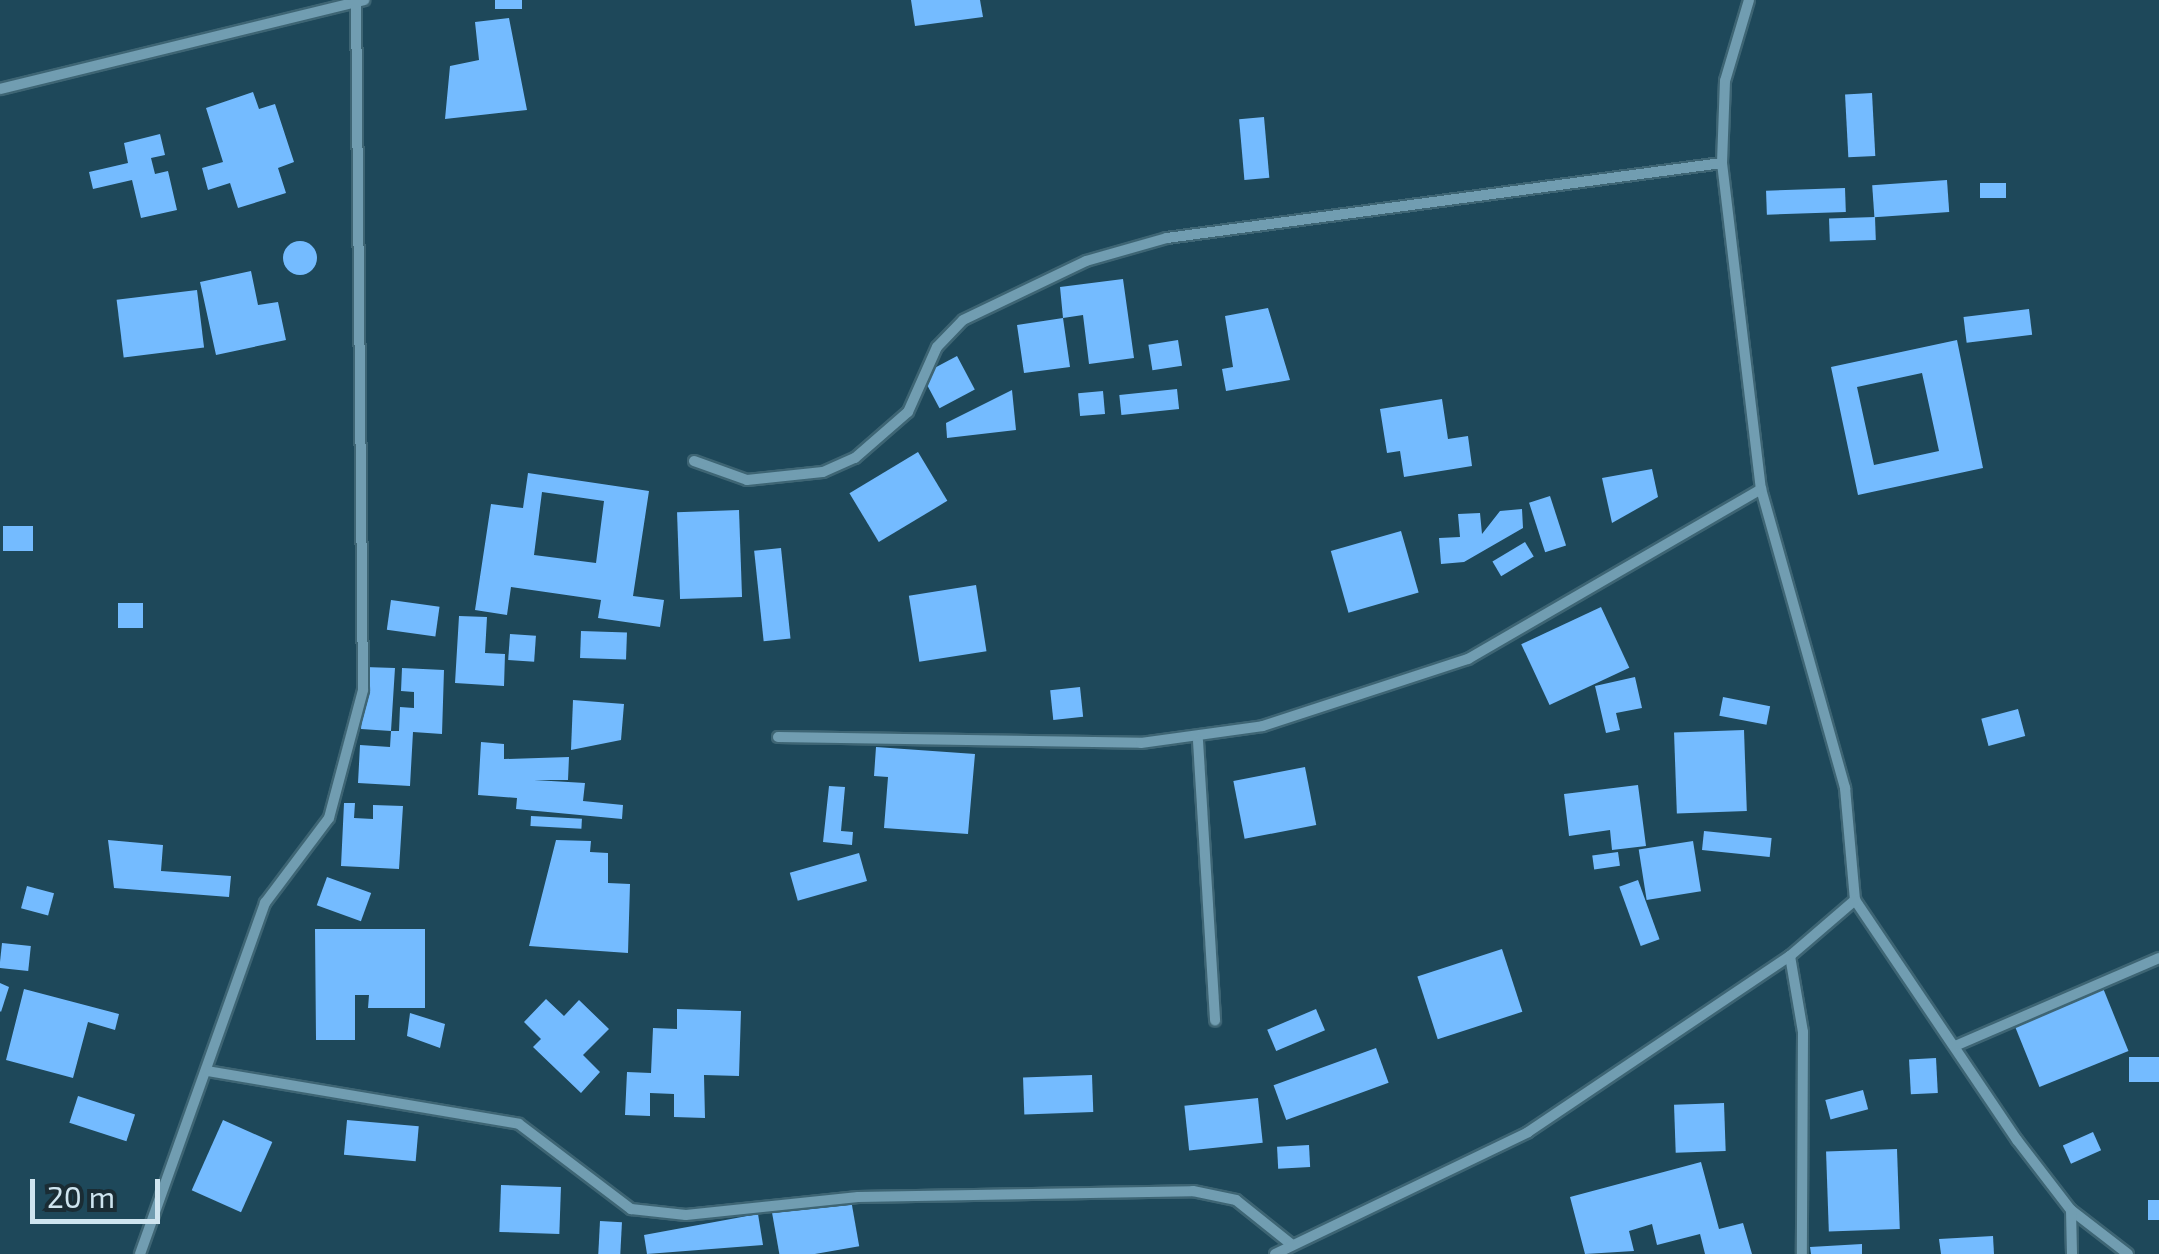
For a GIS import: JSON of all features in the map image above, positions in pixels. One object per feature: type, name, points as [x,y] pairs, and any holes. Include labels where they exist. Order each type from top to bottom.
[{"type":"street","points":[[1750,0],[1725,80],[1722,163],[1761,489],[1845,788],[1855,900],[2072,1210],[2128,1254]]},
{"type":"street","points":[[0,90],[358,1],[363,690],[328,818],[265,903],[140,1254]]},
{"type":"street","points":[[694,460],[747,480],[823,472],[855,458],[908,412],[937,346],[962,320],[1102,256],[1167,238],[1722,163]]},
{"type":"street","points":[[778,737],[1198,740],[1468,658],[1761,489]]},
{"type":"street","points":[[1198,740],[1215,1020]]},
{"type":"street","points":[[1276,1254],[1528,1132],[1790,956],[1855,900]]},
{"type":"street","points":[[1790,956],[1804,1032],[1802,1254]]},
{"type":"street","points":[[1955,1046],[2159,958]]},
{"type":"street","points":[[206,1072],[519,1124],[631,1209],[686,1215],[858,1197],[1193,1191],[1236,1200],[1292,1244]]},
{"type":"street","points":[[2072,1210],[2072,1254]]},
{"type":"building","points":[[495,0],[522,0],[522,9],[495,9]]},
{"type":"building","points":[[911,0],[980,0],[983,17],[915,26]]},
{"type":"building","points":[[509,18],[527,110],[445,119],[450,66],[479,60],[475,22]]},
{"type":"building","points":[[253,92],[259,109],[275,104],[294,162],[278,168],[286,193],[238,208],[230,183],[208,190],[202,168],[223,162],[206,108]]},
{"type":"building","points":[[1872,93],[1875,156],[1848,157],[1845,94]]},
{"type":"building","points":[[1264,117],[1269,178],[1244,180],[1239,119]]},
{"type":"building","points":[[160,134],[165,155],[151,158],[155,174],[168,171],[177,210],[141,218],[132,180],[93,189],[89,172],[128,163],[124,143]]},
{"type":"building","points":[[1947,180],[1949,212],[1874,217],[1872,185]]},
{"type":"building","points":[[1980,183],[2006,183],[2006,198],[1980,198]]},
{"type":"building","points":[[1845,188],[1846,212],[1767,215],[1766,191]]},
{"type":"building","points":[[1875,217],[1876,240],[1830,242],[1829,219]]},
{"type":"building","points":[[300,241],[312,246],[317,258],[312,270],[300,275],[288,270],[283,258],[288,246]]},
{"type":"building","points":[[251,271],[258,305],[278,302],[286,340],[216,355],[200,282]]},
{"type":"building","points":[[1123,279],[1134,358],[1089,364],[1083,315],[1063,318],[1060,287]]},
{"type":"building","points":[[197,290],[204,348],[124,357],[117,300]]},
{"type":"building","points":[[1268,308],[1290,380],[1226,391],[1222,369],[1233,367],[1225,316]]},
{"type":"building","points":[[2029,309],[2032,335],[1967,343],[1963,317]]},
{"type":"building","points":[[1063,318],[1070,367],[1024,373],[1017,325]]},
{"type":"building","points":[[1178,340],[1182,366],[1152,370],[1148,345]]},
{"type":"building","points":[[1957,340],[1983,468],[1858,495],[1831,367]],"holes":[[[1922,373],[1939,451],[1874,465],[1857,387]]]},
{"type":"building","points":[[957,356],[975,390],[940,408],[922,375]]},
{"type":"building","points":[[1177,389],[1179,409],[1121,415],[1119,395]]},
{"type":"building","points":[[1012,390],[1016,430],[947,438],[946,423]]},
{"type":"building","points":[[1103,391],[1105,414],[1080,416],[1078,393]]},
{"type":"building","points":[[1442,399],[1448,439],[1468,436],[1472,466],[1404,477],[1400,451],[1387,453],[1380,409]]},
{"type":"building","points":[[918,452],[947,501],[879,542],[849,493]]},
{"type":"building","points":[[1652,469],[1658,497],[1612,523],[1602,478]]},
{"type":"building","points":[[528,473],[649,491],[633,596],[664,600],[660,627],[598,618],[601,600],[511,587],[507,615],[475,610],[491,504],[523,508]],"holes":[[[542,492],[604,501],[596,563],[534,555]]]},
{"type":"building","points":[[1550,496],[1566,545],[1545,552],[1529,503]]},
{"type":"building","points":[[1522,509],[1523,528],[1464,562],[1441,564],[1439,538],[1460,537],[1458,514],[1480,513],[1482,534],[1500,511]]},
{"type":"building","points":[[739,510],[742,597],[680,599],[677,512]]},
{"type":"building","points":[[3,526],[33,526],[33,551],[3,551]]},
{"type":"building","points":[[1401,531],[1419,593],[1348,613],[1331,551]]},
{"type":"building","points":[[1525,542],[1534,557],[1501,576],[1492,562]]},
{"type":"building","points":[[781,548],[791,639],[764,641],[754,551]]},
{"type":"building","points":[[976,585],[986,651],[919,662],[909,596]]},
{"type":"building","points":[[391,600],[440,607],[435,637],[387,630]]},
{"type":"building","points":[[118,603],[143,603],[143,628],[118,628]]},
{"type":"building","points":[[1601,607],[1629,668],[1550,705],[1521,644]]},
{"type":"building","points":[[459,616],[487,617],[485,653],[505,654],[504,686],[455,683]]},
{"type":"building","points":[[581,631],[627,633],[626,660],[580,658]]},
{"type":"building","points":[[510,634],[536,636],[534,662],[508,660]]},
{"type":"building","points":[[365,667],[395,668],[391,731],[361,729]]},
{"type":"building","points":[[402,668],[444,670],[442,734],[413,732],[410,786],[358,783],[360,745],[390,747],[391,731],[399,731],[400,707],[414,708],[414,692],[401,691]]},
{"type":"building","points":[[1635,677],[1642,708],[1616,713],[1620,730],[1606,733],[1595,686]]},
{"type":"building","points":[[1080,687],[1083,717],[1053,720],[1050,690]]},
{"type":"building","points":[[1723,697],[1770,706],[1766,725],[1719,716]]},
{"type":"building","points":[[573,700],[624,704],[621,740],[571,750]]},
{"type":"building","points":[[2018,709],[2025,736],[1989,746],[1981,719]]},
{"type":"building","points":[[1744,730],[1747,811],[1677,813],[1674,732]]},
{"type":"building","points":[[481,742],[504,744],[504,759],[569,757],[568,780],[534,780],[585,783],[583,801],[623,805],[622,819],[516,809],[517,798],[478,795]]},
{"type":"building","points":[[876,747],[975,754],[968,834],[884,828],[888,777],[874,776]]},
{"type":"building","points":[[1305,767],[1316,825],[1245,839],[1233,781]]},
{"type":"building","points":[[1638,785],[1646,846],[1612,850],[1610,830],[1569,836],[1564,794]]},
{"type":"building","points":[[829,786],[845,787],[841,831],[853,832],[852,845],[823,842]]},
{"type":"building","points":[[344,803],[355,803],[354,818],[373,819],[373,805],[403,806],[399,869],[341,866]]},
{"type":"building","points":[[531,816],[582,819],[581,829],[530,826]]},
{"type":"building","points":[[1704,831],[1772,838],[1770,857],[1702,850]]},
{"type":"building","points":[[108,840],[163,845],[161,871],[231,876],[229,897],[114,888]]},
{"type":"building","points":[[556,840],[591,841],[590,852],[608,853],[608,883],[630,884],[628,953],[529,946]]},
{"type":"building","points":[[1693,841],[1701,891],[1647,900],[1639,850]]},
{"type":"building","points":[[1618,852],[1620,866],[1594,869],[1592,856]]},
{"type":"building","points":[[859,853],[867,881],[798,901],[790,873]]},
{"type":"building","points":[[327,877],[371,893],[361,921],[317,905]]},
{"type":"building","points":[[1638,880],[1660,939],[1641,946],[1619,887]]},
{"type":"building","points":[[27,886],[54,893],[48,915],[21,908]]},
{"type":"building","points":[[315,929],[425,929],[425,1008],[368,1008],[369,995],[355,995],[355,1040],[316,1040]]},
{"type":"building","points":[[2,943],[31,946],[28,971],[0,968]]},
{"type":"building","points":[[1502,949],[1522,1012],[1438,1039],[1417,977]]},
{"type":"building","points":[[0,983],[9,987],[1,1012],[0,1011]]},
{"type":"building","points":[[2103,988],[2128,1051],[2039,1087],[2014,1024]]},
{"type":"building","points":[[24,989],[119,1014],[115,1030],[88,1022],[73,1078],[6,1060]]},
{"type":"building","points":[[546,999],[564,1016],[579,1000],[609,1029],[583,1055],[600,1072],[581,1093],[533,1047],[541,1039],[524,1022]]},
{"type":"building","points":[[677,1009],[741,1011],[739,1076],[704,1075],[705,1118],[674,1117],[674,1094],[650,1093],[650,1116],[625,1115],[627,1072],[651,1073],[653,1028],[677,1029]]},
{"type":"building","points":[[1316,1009],[1325,1030],[1276,1051],[1267,1030]]},
{"type":"building","points":[[410,1013],[445,1024],[440,1048],[407,1036]]},
{"type":"building","points":[[1376,1048],[1389,1083],[1286,1120],[1274,1085]]},
{"type":"building","points":[[2129,1057],[2159,1057],[2159,1082],[2129,1082]]},
{"type":"building","points":[[1936,1058],[1938,1093],[1911,1094],[1909,1059]]},
{"type":"building","points":[[1092,1075],[1093,1112],[1024,1114],[1023,1077]]},
{"type":"building","points":[[1863,1090],[1868,1109],[1831,1119],[1825,1100]]},
{"type":"building","points":[[78,1096],[135,1115],[126,1141],[69,1123]]},
{"type":"building","points":[[1258,1098],[1263,1143],[1189,1150],[1184,1106]]},
{"type":"building","points":[[1724,1103],[1726,1151],[1676,1153],[1674,1105]]},
{"type":"building","points":[[223,1120],[272,1142],[241,1212],[192,1190]]},
{"type":"building","points":[[347,1120],[419,1126],[416,1161],[344,1155]]},
{"type":"building","points":[[2093,1132],[2101,1150],[2071,1164],[2063,1145]]},
{"type":"building","points":[[1309,1145],[1310,1167],[1278,1169],[1277,1147]]},
{"type":"building","points":[[1897,1149],[1900,1229],[1829,1231],[1826,1151]]},
{"type":"building","points":[[1701,1162],[1719,1229],[1743,1223],[1752,1254],[1705,1254],[1700,1234],[1657,1245],[1652,1224],[1629,1231],[1634,1251],[1585,1254],[1570,1197]]},
{"type":"building","points":[[501,1185],[561,1187],[559,1234],[499,1232]]},
{"type":"building","points":[[850,1194],[859,1246],[815,1254],[779,1254],[771,1208]]},
{"type":"building","points":[[2148,1200],[2159,1200],[2159,1220],[2148,1220]]},
{"type":"building","points":[[758,1214],[763,1245],[647,1254],[644,1235]]},
{"type":"building","points":[[600,1221],[622,1222],[620,1254],[598,1254]]},
{"type":"building","points":[[1993,1236],[1994,1254],[1941,1254],[1939,1239]]},
{"type":"building","points":[[1862,1244],[1862,1254],[1811,1254],[1810,1247]]}]
